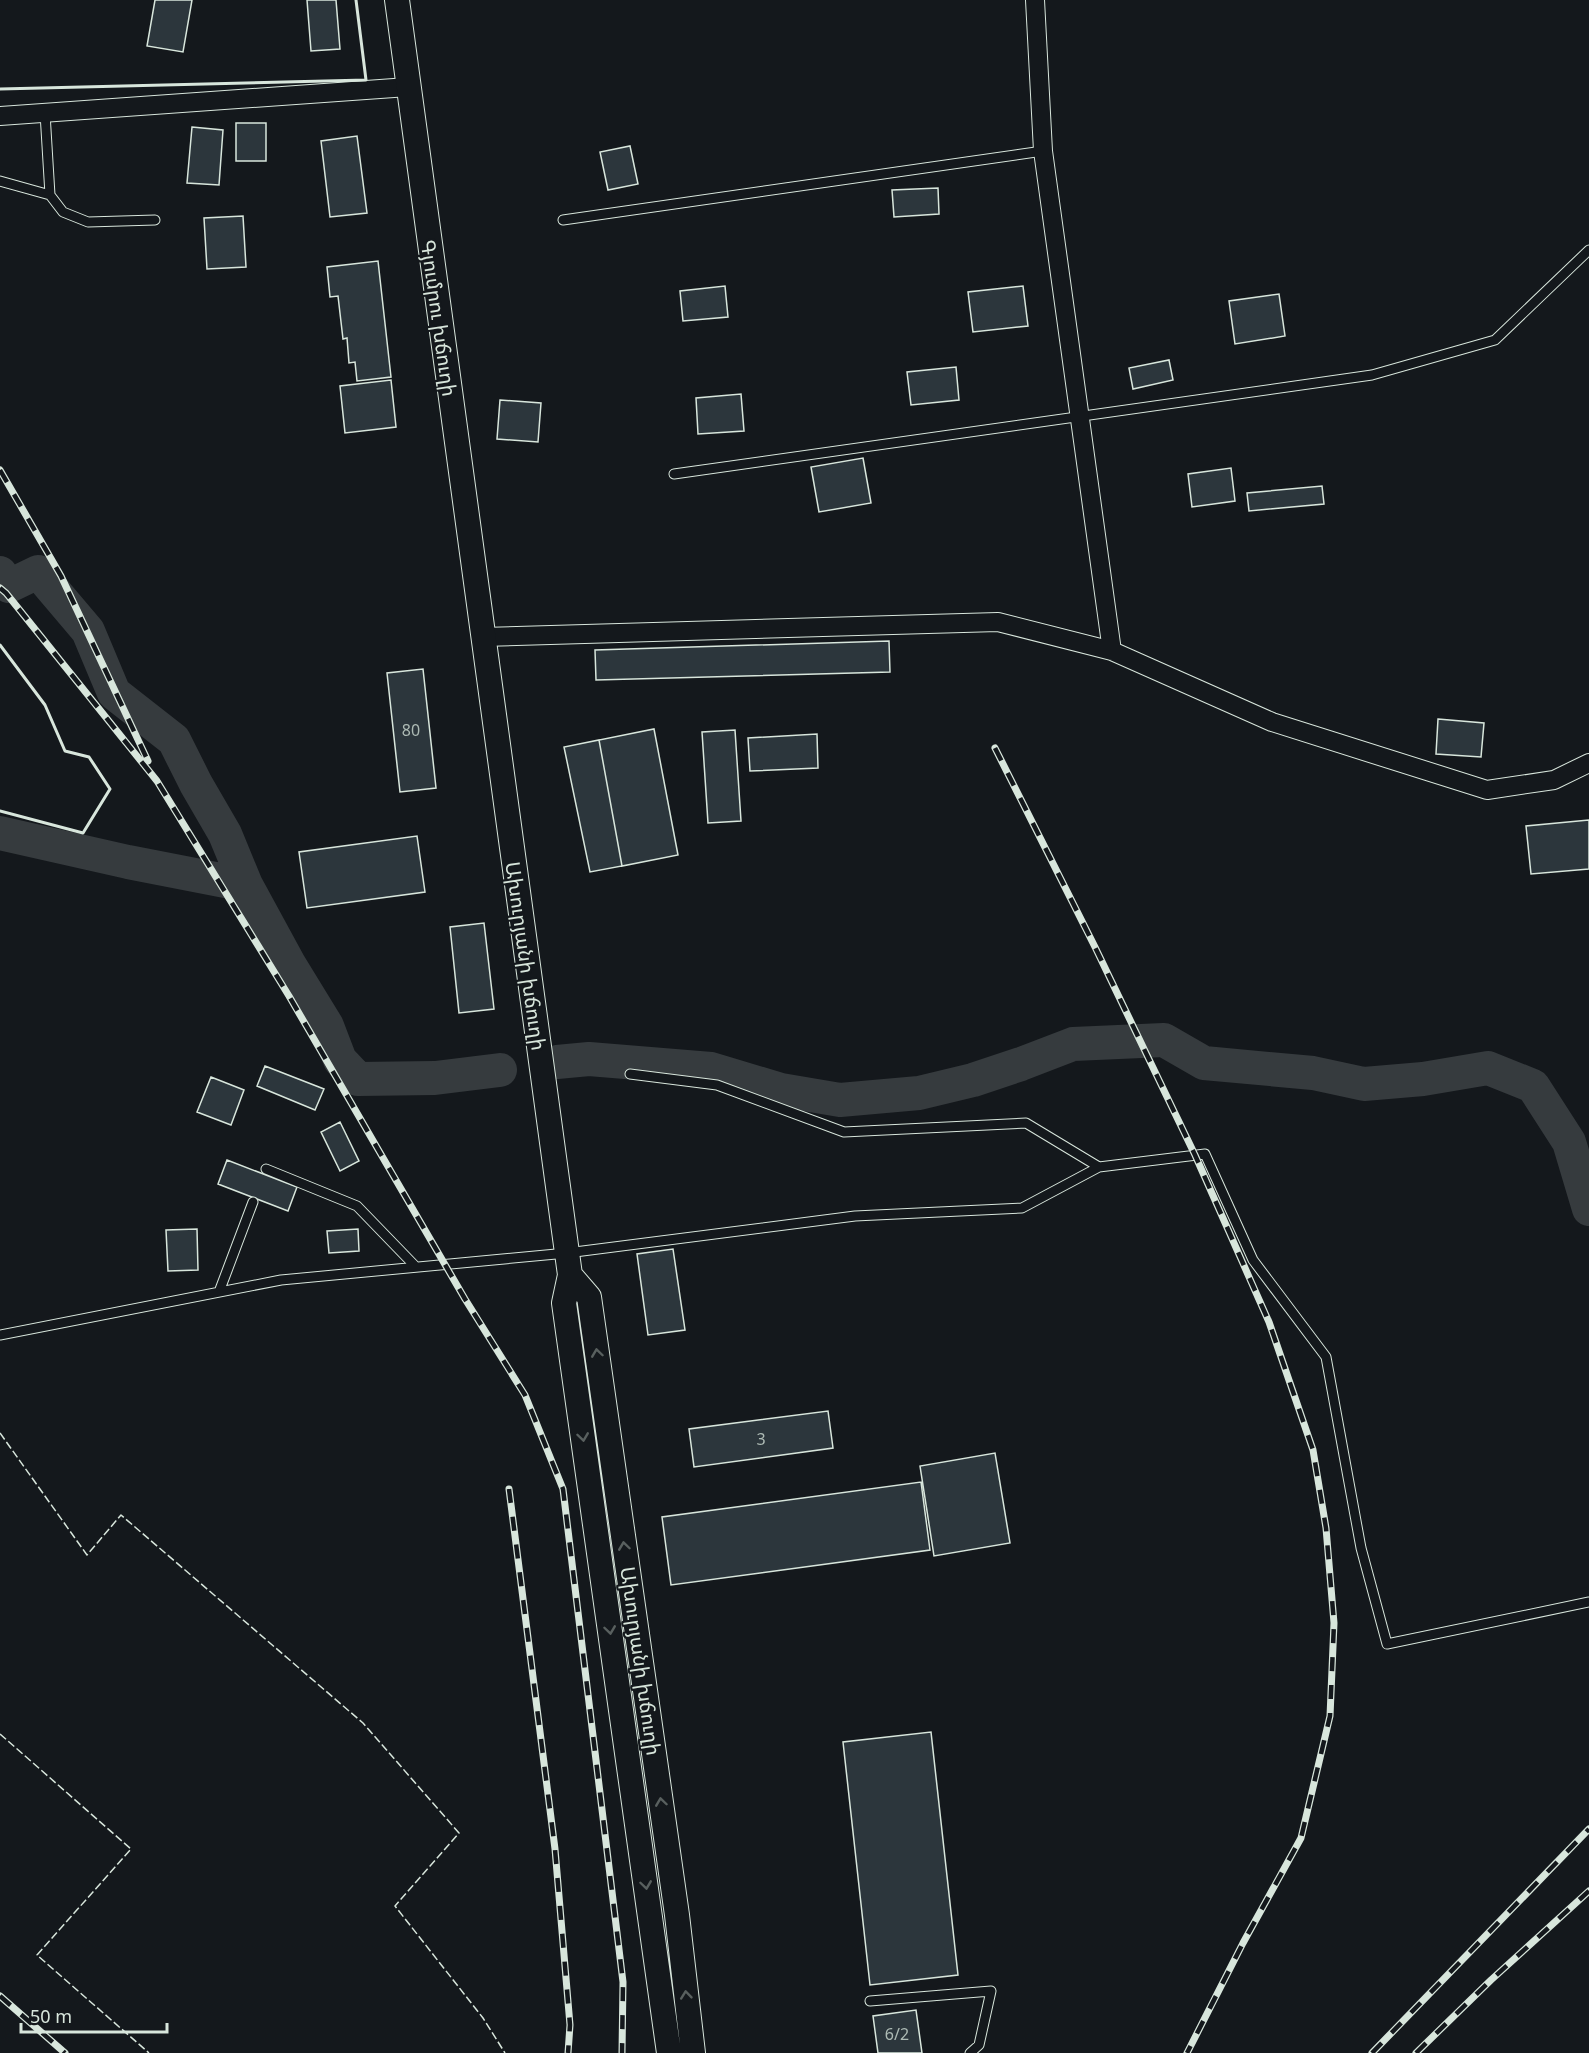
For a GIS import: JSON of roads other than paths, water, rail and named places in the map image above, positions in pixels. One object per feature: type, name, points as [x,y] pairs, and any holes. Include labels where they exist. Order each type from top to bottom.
[{"type":"main road","name":"Գյումրու խճուղի","points":[[397,0],[482,637]]},
{"type":"main road","name":"Ախուրյանի խճուղի","points":[[482,637],[569,1264],[564,1303],[669,2053]]},
{"type":"main road","name":"Ախուրյանի խճուղի","points":[[569,1264],[589,1297],[677,1915],[693,2053]]},
{"type":"street","points":[[1035,0],[1043,152],[1112,651]]},
{"type":"street","points":[[0,116],[408,87]]},
{"type":"street","points":[[482,637],[998,622],[1112,651],[1272,722],[1487,790],[1554,780],[1589,763]]},
{"type":"lane","points":[[45,113],[50,195],[63,212],[88,222],[156,220]]},
{"type":"lane","points":[[563,220],[1043,152]]},
{"type":"lane","points":[[0,181],[50,195]]},
{"type":"lane","points":[[674,474],[1372,375],[1495,340],[1589,250]]},
{"type":"lane","points":[[630,1074],[717,1085],[844,1132],[1026,1123],[1099,1167]]},
{"type":"lane","points":[[0,1335],[281,1280],[416,1267],[569,1264],[855,1216],[1022,1208],[1099,1167],[1205,1154],[1253,1260],[1326,1357],[1361,1548],[1386,1644],[1589,1602]]},
{"type":"lane","points":[[266,1169],[357,1206],[416,1267]]},
{"type":"lane","points":[[219,1292],[253,1202]]},
{"type":"lane","points":[[870,2001],[991,1991],[979,2045],[970,2053]]},
{"type":"waterway","points":[[0,573],[9,586],[38,572],[88,631],[114,693],[174,740],[225,834],[246,885],[289,964],[327,1026],[340,1060],[358,1079],[435,1078],[500,1070]]},
{"type":"waterway","points":[[0,833],[128,862],[246,885]]},
{"type":"waterway","points":[[557,1062],[589,1059],[711,1069],[781,1090],[840,1100],[919,1093],[973,1080],[1073,1044],[1164,1040],[1204,1063],[1313,1073],[1364,1084],[1423,1079],[1488,1068],[1533,1086],[1569,1142],[1589,1209]]},
{"type":"railway","points":[[0,470],[61,576],[148,761]]},
{"type":"railway","points":[[0,588],[157,781],[289,996],[465,1299],[525,1395],[563,1489],[623,1982],[622,2053]]},
{"type":"railway","points":[[995,748],[1095,947],[1195,1155],[1269,1322],[1313,1450],[1326,1528],[1334,1623],[1330,1716],[1301,1838],[1243,1943],[1187,2053]]},
{"type":"railway","points":[[509,1489],[555,1849],[570,2025],[568,2053]]},
{"type":"railway","points":[[1372,2053],[1589,1829]]},
{"type":"railway","points":[[1416,2053],[1491,1980],[1589,1891]]},
{"type":"railway","points":[[0,1996],[65,2053]]}]
